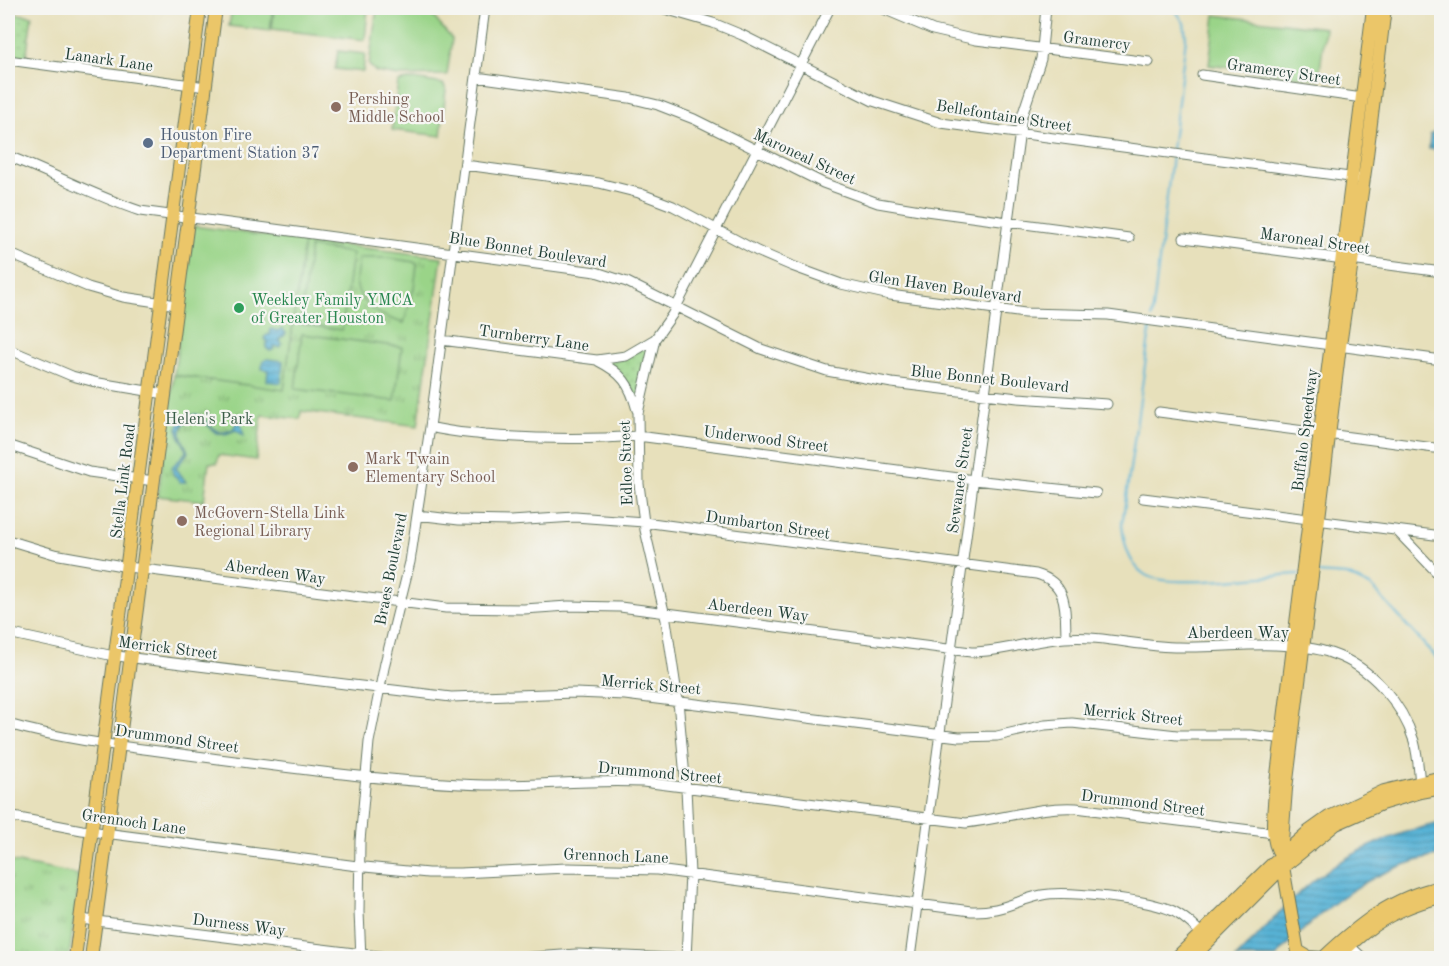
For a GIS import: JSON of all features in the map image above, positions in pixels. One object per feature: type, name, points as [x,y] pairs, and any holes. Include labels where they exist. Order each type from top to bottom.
[{"type":"main road","name":"Stella Link Road","points":[[75,958],[200,8]]},
{"type":"main road","name":"Stella Link Road","points":[[91,958],[216,8]]},
{"type":"main road","name":"Buffalo Speedway","points":[[1358,178],[1362,98],[1373,8]]},
{"type":"main road","name":"Buffalo Speedway","points":[[1298,953],[1282,861],[1279,829],[1287,739],[1347,260],[1385,8]]},
{"type":"main road","points":[[186,127],[200,129]]},
{"type":"main road","points":[[183,143],[198,145]]},
{"type":"main road","points":[[180,169],[194,171]]},
{"type":"main road","points":[[1176,958],[1205,937],[1262,887],[1282,861],[1336,824],[1442,777]]},
{"type":"main road","points":[[1192,958],[1205,937],[1308,832],[1329,817],[1384,791],[1420,786],[1442,788]]},
{"type":"main road","points":[[1279,829],[1308,832]]},
{"type":"main road","points":[[1262,887],[1273,885],[1288,893]]},
{"type":"main road","points":[[1298,953],[1308,957],[1323,958],[1373,915],[1411,897],[1442,887]]},
{"type":"main road","points":[[1336,958],[1364,933],[1383,920],[1442,897]]},
{"type":"street","name":"Braes Boulevard","points":[[361,956],[361,814],[369,742],[379,689],[410,562],[485,8]]},
{"type":"street","name":"Bellefontaine Street","points":[[661,8],[733,31],[839,86],[896,110],[941,123],[1358,178]]},
{"type":"street","name":"Edloe Street","points":[[686,958],[690,874],[686,788],[678,701],[664,613],[644,522],[639,484],[638,413],[655,339],[676,308],[830,8]]},
{"type":"street","points":[[881,8],[933,30],[976,40],[1042,48]]},
{"type":"street","name":"Sewanee Street","points":[[910,958],[1020,134],[1025,104],[1041,59],[1046,8]]},
{"type":"street","name":"Gramercy","points":[[1042,48],[1149,62]]},
{"type":"street","name":"Lanark Lane","points":[[8,60],[206,87]]},
{"type":"street","name":"Gramercy Street","points":[[1202,75],[1362,98]]},
{"type":"street","name":"Maroneal Street","points":[[476,77],[629,98],[658,105],[694,119],[823,183],[878,203],[1129,238]]},
{"type":"street","name":"Blue Bonnet Boulevard","points":[[8,156],[107,200],[140,211],[596,272],[627,282],[761,349],[827,371],[892,383],[985,394],[1107,404]]},
{"type":"street","name":"Glen Haven Boulevard","points":[[465,165],[598,183],[639,193],[673,206],[757,251],[807,272],[841,284],[890,296],[1043,315],[1081,313],[1140,319],[1442,360]]},
{"type":"street","name":"Maroneal Street","points":[[1184,238],[1442,272]]},
{"type":"street","points":[[8,253],[88,287],[123,297],[177,305]]},
{"type":"street","name":"Turnberry Lane","points":[[441,340],[597,360],[626,356],[655,339]]},
{"type":"street","points":[[8,350],[72,376],[165,394]]},
{"type":"street","points":[[597,360],[614,369],[624,379],[633,393],[638,413]]},
{"type":"street","points":[[1159,412],[1442,449]]},
{"type":"street","name":"Underwood Street","points":[[430,427],[473,434],[545,439],[601,439],[638,436],[1096,494]]},
{"type":"street","points":[[8,445],[89,472],[154,481]]},
{"type":"street","points":[[1143,498],[1442,536]]},
{"type":"street","name":"Dumbarton Street","points":[[417,515],[459,520],[511,521],[574,518],[644,522],[1036,574],[1053,582],[1064,598],[1066,638]]},
{"type":"street","points":[[1397,531],[1442,578]]},
{"type":"street","name":"Aberdeen Way","points":[[8,540],[54,554],[128,567],[401,603],[476,609],[592,606],[664,613],[951,650],[996,651],[1066,638],[1101,638],[1172,647],[1261,645],[1298,647],[1326,652],[1346,660],[1381,686],[1403,716],[1411,735],[1417,757],[1420,786]]},
{"type":"street","name":"Merrick Street","points":[[8,633],[115,656],[451,697],[601,693],[940,735],[988,737],[1045,725],[1072,723],[1177,735],[1250,735],[1287,739]]},
{"type":"street","name":"Drummond Street","points":[[8,724],[104,743],[365,778],[488,785],[621,781],[966,823],[1044,809],[1066,808],[1279,829]]},
{"type":"street","name":"Grennoch Lane","points":[[8,816],[92,831],[428,873],[606,868],[690,874],[970,911],[1002,909],[1041,895],[1069,893],[1158,905],[1180,915],[1205,937]]},
{"type":"street","name":"Durness Way","points":[[80,919],[361,956],[395,958]]},
{"type":"street","points":[[1350,946],[1363,958]]},
{"type":"street","points":[[519,958],[577,954],[673,958]]},
{"type":"green space","points":[[232,8],[273,8],[270,31],[229,26]]},
{"type":"green space","points":[[274,8],[368,8],[365,40],[272,29]]},
{"type":"green space","points":[[377,8],[426,8],[452,39],[447,75],[399,76],[376,72],[369,65]]},
{"type":"green space","points":[[9,13],[32,16],[26,59],[8,56]]},
{"type":"green space","points":[[1215,15],[1325,28],[1319,79],[1209,65]]},
{"type":"green space","points":[[338,51],[365,54],[363,72],[335,69]]},
{"type":"green space","points":[[414,79],[443,84],[446,89],[441,136],[392,130],[398,82]]},
{"type":"green space","name":"Weekley Family YMCA of Greater Houston","points":[[194,226],[304,241],[284,390],[174,375]]},
{"type":"green space","name":"Helen's Park","points":[[304,241],[442,257],[418,426],[301,411],[300,419],[262,415],[256,460],[219,455],[217,463],[209,463],[204,501],[158,496],[174,375],[284,389]]},
{"type":"green space","points":[[310,247],[352,253],[342,330],[300,324]]},
{"type":"green space","points":[[359,258],[389,258],[414,262],[417,265],[414,288],[404,323],[374,310],[362,298],[356,282]]},
{"type":"green space","points":[[302,334],[402,347],[395,401],[295,389]]},
{"type":"green space","points":[[655,339],[638,413],[633,393],[597,360],[626,356]]},
{"type":"green space","points":[[8,861],[80,875],[69,958],[8,958]]},
{"type":"water","points":[[1441,130],[1441,150],[1429,149],[1430,135]]},
{"type":"water","points":[[271,329],[277,331],[282,329],[286,333],[279,339],[282,344],[280,347],[274,346],[274,349],[270,351],[266,348],[267,342],[264,338],[270,335]]},
{"type":"water","points":[[267,359],[283,361],[281,383],[267,381],[268,370],[262,369],[263,362]]},
{"type":"water","points":[[196,414],[216,431],[221,432],[233,429],[241,418],[244,436],[236,430],[226,434],[216,433],[204,421],[198,419],[188,421],[181,429],[181,433],[188,452],[176,468],[186,482],[180,482],[173,474],[172,467],[186,452],[178,427],[184,417]]},
{"type":"water","points":[[1441,823],[1441,855],[1391,870],[1349,892],[1312,922],[1275,958],[1236,958],[1299,893],[1335,865],[1379,842]]},
{"type":"waterway","points":[[1172,150],[1186,38],[1184,23],[1174,8]]},
{"type":"waterway","points":[[1152,317],[1172,156]]},
{"type":"waterway","points":[[1151,323],[1122,525],[1126,546],[1134,564],[1144,574],[1155,579],[1173,581],[1299,574]]},
{"type":"waterway","points":[[1317,573],[1347,575],[1372,587],[1442,664]]},
{"type":"place","name":"Pershing Middle School","points":[[336,107]]},
{"type":"place","name":"Houston Fire Department Station 37","points":[[148,143]]},
{"type":"place","name":"Weekley Family YMCA of Greater Houston","points":[[239,308]]},
{"type":"place","name":"Mark Twain Elementary School","points":[[353,467]]},
{"type":"place","name":"McGovern-Stella Link Regional Library","points":[[182,521]]}]
